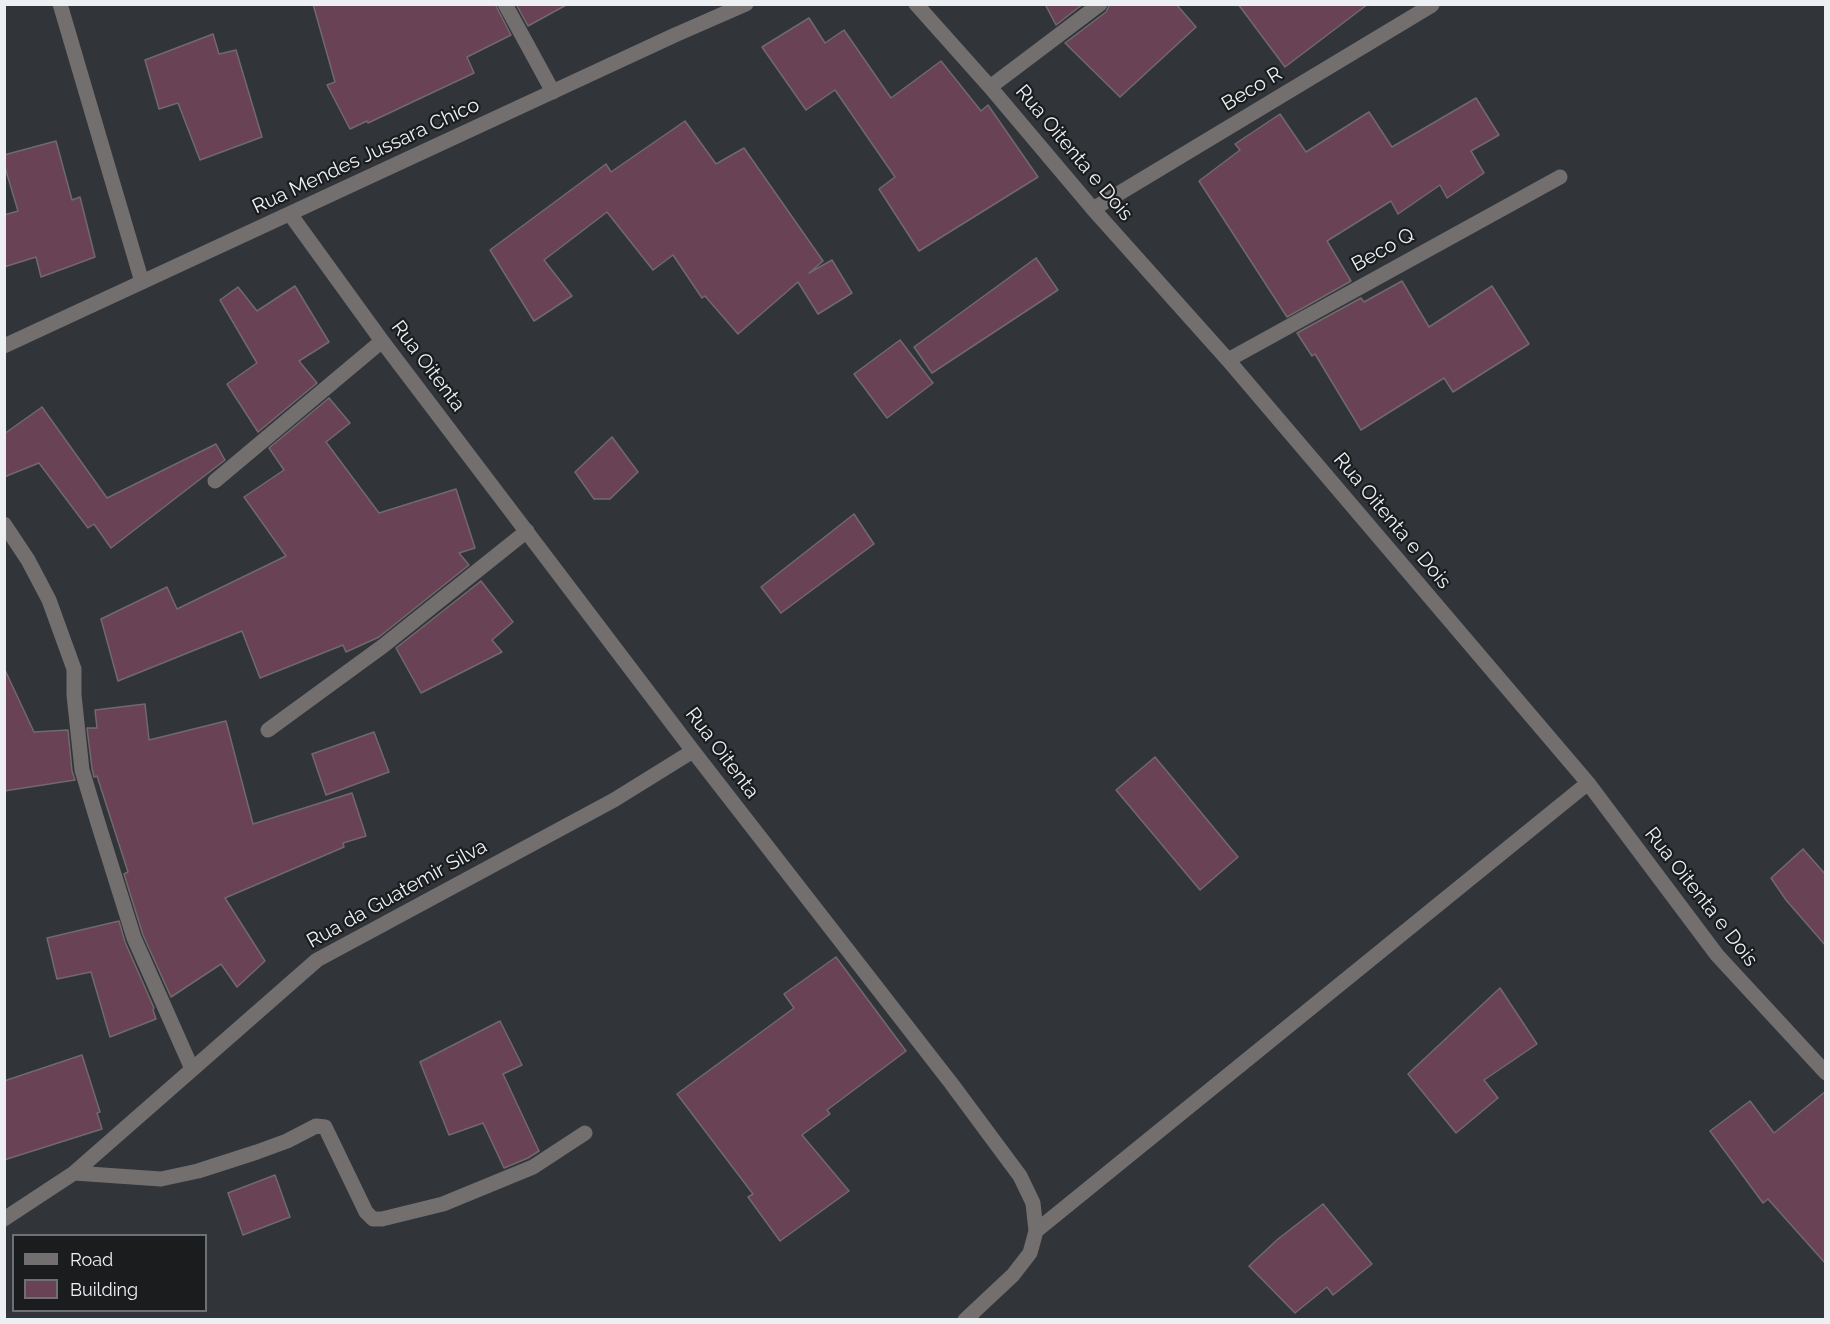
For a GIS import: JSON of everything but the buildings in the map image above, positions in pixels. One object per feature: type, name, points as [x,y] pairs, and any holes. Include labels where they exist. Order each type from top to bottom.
[{"type":"street","points":[[60,4],[142,282]]},
{"type":"street","points":[[505,4],[553,92]]},
{"type":"street","name":"Rua Mendes Jussara Chico","points":[[4,346],[746,4]]},
{"type":"street","name":"Rua Oitenta e Dois","points":[[916,4],[1227,360],[1588,783],[1717,955],[1826,1073]]},
{"type":"street","points":[[990,87],[1100,4]]},
{"type":"street","name":"Beco R","points":[[1093,209],[1432,4]]},
{"type":"street","name":"Beco Q","points":[[1227,360],[1560,177]]},
{"type":"street","name":"Rua Oitenta","points":[[290,214],[382,341],[693,751],[951,1083],[1020,1176],[1033,1203],[1036,1231],[1030,1253],[1013,1275],[965,1320]]},
{"type":"street","points":[[215,481],[382,341]]},
{"type":"street","points":[[4,524],[28,560],[49,600],[74,669],[74,695],[82,770],[134,938],[192,1070]]},
{"type":"street","points":[[268,730],[383,646],[527,531]]},
{"type":"street","name":"Rua da Guatemir Silva","points":[[4,1219],[74,1173],[317,960],[614,800],[693,751]]},
{"type":"street","points":[[1036,1231],[1588,783]]},
{"type":"street","points":[[74,1173],[162,1179],[257,1152],[287,1141],[316,1125],[325,1127],[366,1212],[373,1220],[382,1220],[443,1204],[533,1167],[585,1133]]}]
